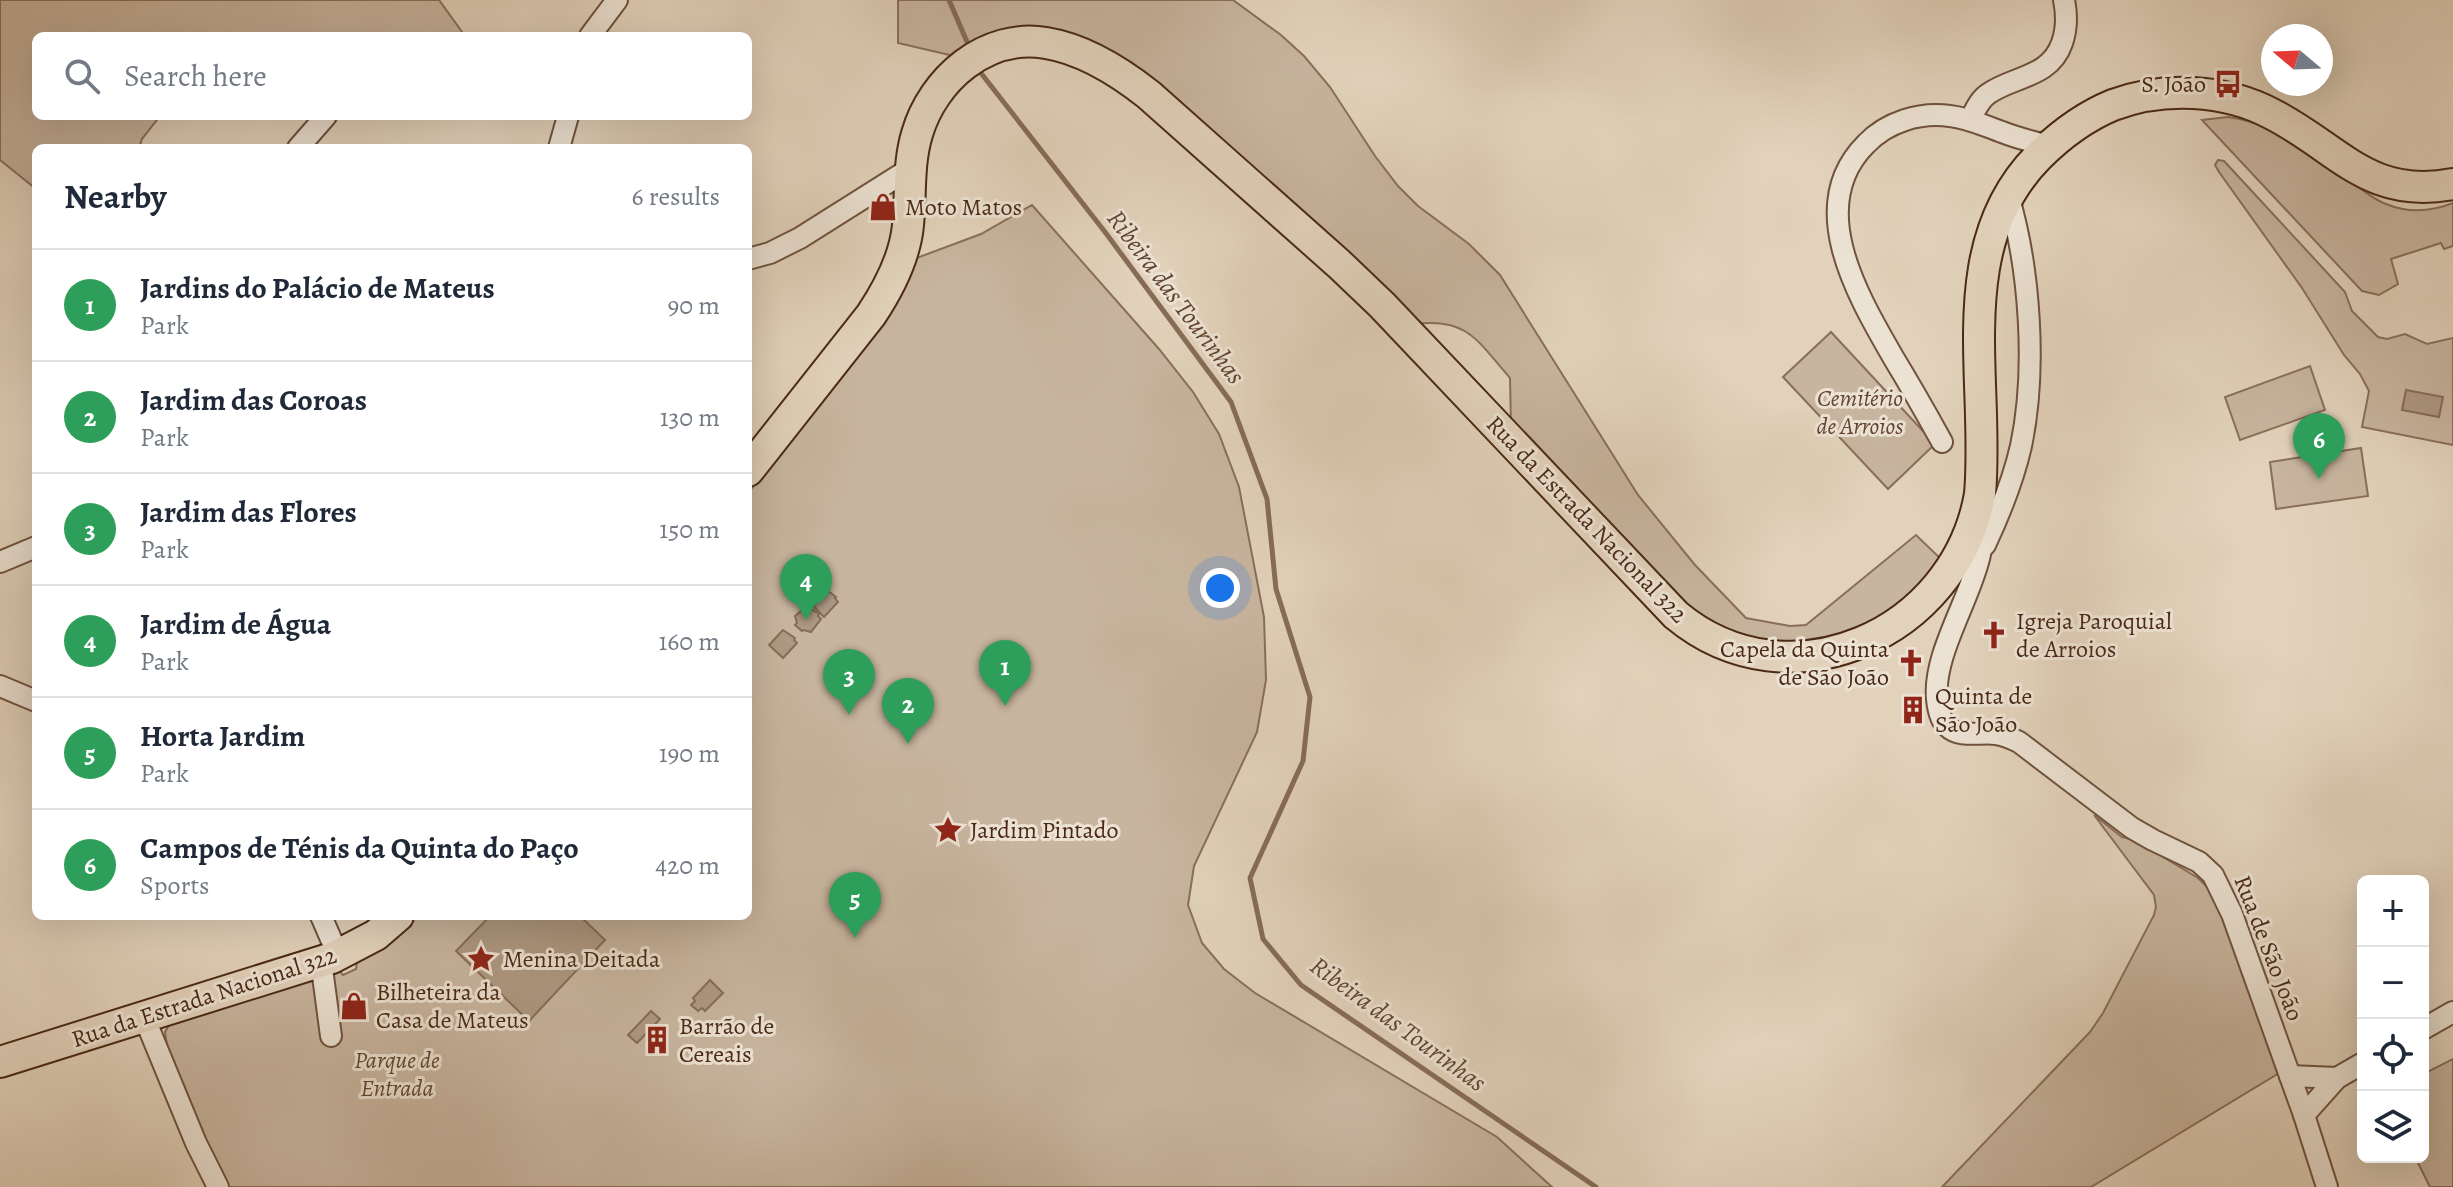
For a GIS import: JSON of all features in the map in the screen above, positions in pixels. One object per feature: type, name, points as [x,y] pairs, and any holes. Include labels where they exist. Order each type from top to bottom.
[{"type":"main road","name":"Rua da Estrada Nacional 322","points":[[752,466],[871,315],[888,287],[905,244],[917,133],[929,105],[941,88],[970,60],[1016,43],[1044,42],[1064,47],[1096,61],[1140,87],[1382,305],[1661,601],[1693,628],[1718,641],[1766,655],[1800,657],[1833,652],[1867,641],[1914,611],[1947,576],[1968,538],[1977,510],[1982,478],[1981,280],[1991,234],[2008,195],[2028,168],[2049,146],[2082,121],[2118,103],[2156,94],[2197,93],[2243,102],[2271,113],[2356,169],[2384,182],[2412,187],[2453,184]]},
{"type":"main road","name":"Rua da Estrada Nacional 322","points":[[0,1062],[329,958],[381,932],[394,920]]},
{"type":"street","points":[[593,32],[617,0]]},
{"type":"street","points":[[1970,120],[1988,94],[2040,70],[2054,59],[2064,34],[2064,0]]},
{"type":"street","points":[[1942,442],[1860,297],[1843,251],[1837,209],[1843,184],[1854,158],[1882,130],[1929,115],[1970,120],[2049,146]]},
{"type":"street","points":[[302,144],[322,120]]},
{"type":"street","points":[[560,144],[567,120]]},
{"type":"street","points":[[2000,132],[2028,168]]},
{"type":"street","points":[[752,258],[800,238],[911,168]]},
{"type":"street","points":[[1979,559],[2014,473],[2027,404],[2026,292],[2018,232],[2008,195]]},
{"type":"street","name":"Rua de São João","points":[[1977,510],[1983,531],[1979,559],[1939,668],[1936,690],[1942,719],[1951,730],[1967,734],[1998,734],[2019,742],[2132,828],[2199,862],[2213,875],[2232,914],[2327,1187]]},
{"type":"street","points":[[0,562],[32,549]]},
{"type":"street","points":[[0,686],[32,699]]},
{"type":"street","points":[[322,920],[329,958],[331,1036]]},
{"type":"street","points":[[2429,1026],[2453,1012]]},
{"type":"street","points":[[144,1017],[196,1143],[218,1187]]},
{"type":"street","points":[[2304,1115],[2337,1078],[2357,1066]]},
{"type":"street","points":[[2290,1076],[2337,1078]]},
{"type":"green space","points":[[0,0],[439,0],[462,32],[32,32],[32,120],[157,120],[140,144],[32,144],[32,186],[0,160]]},
{"type":"green space","points":[[898,0],[1233,0],[1304,56],[1330,87],[1398,186],[1418,206],[1469,244],[1500,275],[1638,495],[1695,565],[1746,618],[1790,626],[1806,625],[1916,535],[1943,561],[1912,598],[1846,638],[1776,645],[1702,622],[1511,426],[1510,378],[1471,335],[1448,325],[1416,324],[1104,52],[958,57],[898,43]]},
{"type":"green space","points":[[2228,117],[2277,132],[2386,204],[2420,210],[2453,203],[2453,246],[2444,249],[2441,243],[2391,259],[2398,284],[2379,295],[2362,291],[2202,120]]},
{"type":"green space","points":[[2218,160],[2224,161],[2345,292],[2352,311],[2378,337],[2387,339],[2405,334],[2427,344],[2453,338],[2453,445],[2362,427],[2369,391],[2360,374],[2219,172],[2215,165]]},
{"type":"green space","name":"Parque de Entrada","points":[[1032,205],[1193,392],[1219,434],[1239,487],[1264,617],[1266,680],[1257,732],[1194,866],[1188,905],[1202,943],[1224,969],[1255,993],[1497,1137],[1552,1187],[228,1187],[190,1111],[174,1070],[165,1032],[172,1020],[338,969],[343,975],[356,969],[357,961],[407,920],[752,920],[752,488],[885,321],[914,259],[981,234]]},
{"type":"green space","name":"Cemitério de Arroios","points":[[1831,332],[1935,444],[1888,489],[1783,377]]},
{"type":"green space","points":[[2310,366],[2325,410],[2240,440],[2225,397]]},
{"type":"green space","points":[[2361,448],[2368,496],[2276,509],[2270,462]]},
{"type":"green space","points":[[2094,815],[2122,837],[2135,840],[2198,878],[2209,889],[2217,902],[2279,1073],[2091,1187],[1942,1187],[2090,1032],[2154,915],[2154,895]]},
{"type":"green space","points":[[2453,1059],[2453,1187],[2430,1187],[2418,1163],[2429,1163],[2429,1071]]},
{"type":"shaded area","points":[[2406,390],[2443,397],[2439,417],[2402,410]]},
{"type":"shaded area","points":[[824,588],[838,602],[824,617],[810,603]]},
{"type":"shaded area","points":[[807,606],[821,619],[811,632],[802,631],[795,625],[795,616]]},
{"type":"shaded area","points":[[783,630],[797,643],[783,658],[769,645]]},
{"type":"shaded area","points":[[486,920],[584,920],[605,940],[529,1021],[456,951]]},
{"type":"shaded area","points":[[710,980],[723,993],[705,1011],[702,1008],[698,1011],[691,1005],[695,1001],[693,998]]},
{"type":"shaded area","points":[[651,1011],[660,1019],[637,1043],[628,1035]]},
{"type":"waterway","name":"Ribeira das Tourinhas","points":[[949,0],[971,51]]},
{"type":"waterway","name":"Ribeira das Tourinhas","points":[[977,68],[1105,232],[1231,402],[1267,499],[1276,589],[1310,697],[1303,761],[1250,878],[1263,939],[1301,985],[1596,1187]]},
{"type":"place","name":"S. João","points":[[2228,84]]},
{"type":"place","name":"Moto Matos","points":[[883,207]]},
{"type":"place","name":"Campos de Ténis da Quinta do Paço","points":[[2319,479]]},
{"type":"place","name":"Jardim de Água","points":[[806,620]]},
{"type":"place","name":"Igreja Paroquial de Arroios","points":[[1994,635]]},
{"type":"place","name":"Capela da Quinta de São João","points":[[1911,663]]},
{"type":"place","name":"Jardins do Palácio de Mateus","points":[[1005,706]]},
{"type":"place","name":"Quinta de São João","points":[[1913,710]]},
{"type":"place","name":"Jardim das Flores","points":[[849,715]]},
{"type":"place","name":"Jardim das Coroas","points":[[908,744]]},
{"type":"place","name":"Jardim Pintado","points":[[948,830]]},
{"type":"place","name":"Horta Jardim","points":[[855,938]]},
{"type":"place","name":"Menina Deitada","points":[[481,959]]},
{"type":"place","name":"Bilheteira da Casa de Mateus","points":[[354,1006]]},
{"type":"place","name":"Barrão de Cereais","points":[[657,1040]]}]
